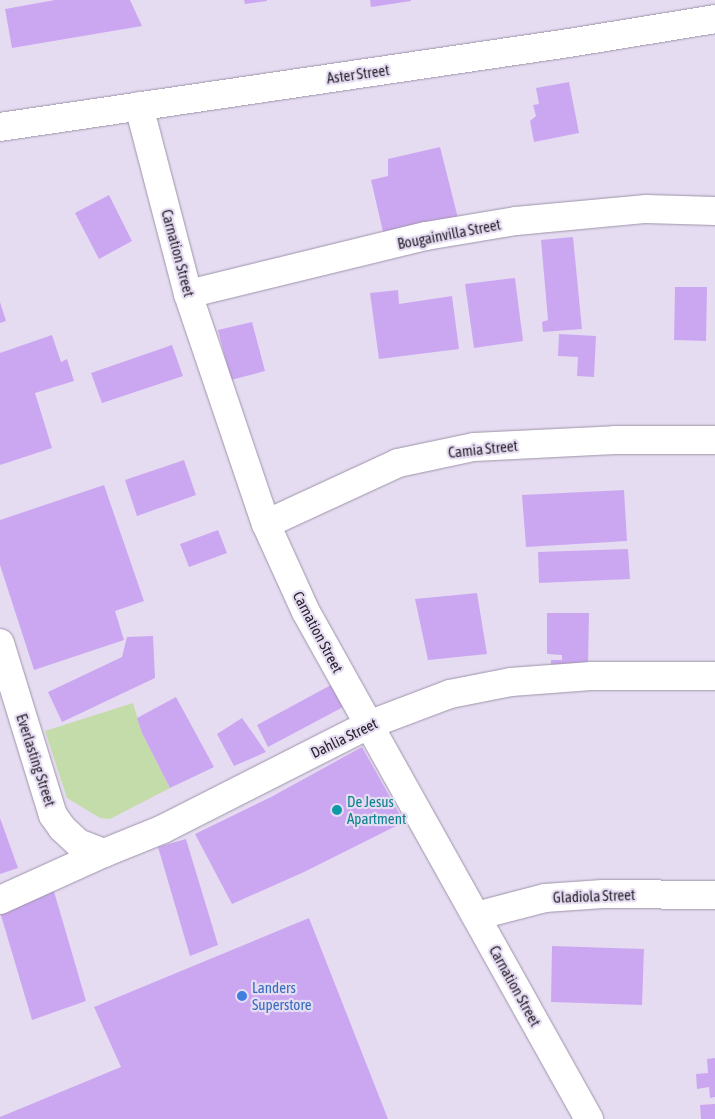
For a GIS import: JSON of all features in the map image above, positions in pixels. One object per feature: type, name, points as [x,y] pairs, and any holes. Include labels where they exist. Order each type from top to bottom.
[{"type":"street","name":"Aster Street","points":[[0,127],[559,45],[715,19]]},
{"type":"street","name":"Carnation Street","points":[[140,106],[188,294],[266,524],[306,612],[589,1119]]},
{"type":"street","name":"Bougainvilla Street","points":[[188,294],[426,236],[516,221],[646,209],[715,212]]},
{"type":"street","name":"Camia Street","points":[[266,524],[398,463],[474,447],[615,440],[715,440]]},
{"type":"street","name":"Everlasting Street","points":[[0,643],[53,815],[62,828],[78,843],[104,853]]},
{"type":"street","name":"Dahlia Street","points":[[0,900],[104,853],[163,830],[368,725],[450,694],[511,682],[592,676],[715,676]]},
{"type":"street","name":"Gladiola Street","points":[[476,916],[545,898],[603,894],[715,895]]},
{"type":"green space","points":[[133,703],[142,733],[170,788],[110,819],[100,818],[67,798],[45,731]]},
{"type":"building","points":[[55,0],[130,0],[142,26],[12,48],[5,9]]},
{"type":"building","points":[[244,0],[267,0],[267,1],[245,4]]},
{"type":"building","points":[[370,0],[411,0],[411,1],[371,7]]},
{"type":"building","points":[[569,82],[579,133],[534,142],[530,121],[536,116],[533,105],[539,104],[536,88]]},
{"type":"building","points":[[440,147],[458,218],[384,236],[371,180],[388,176],[388,159]]},
{"type":"building","points":[[109,195],[132,241],[99,259],[75,213]]},
{"type":"building","points":[[573,237],[582,329],[543,332],[542,322],[548,320],[541,240]]},
{"type":"building","points":[[515,278],[523,341],[474,348],[465,284]]},
{"type":"building","points":[[675,287],[707,287],[706,341],[674,340]]},
{"type":"building","points":[[398,290],[399,304],[452,296],[459,349],[379,359],[370,293]]},
{"type":"building","points":[[0,302],[6,321],[0,323]]},
{"type":"building","points":[[252,322],[265,371],[231,380],[218,330]]},
{"type":"building","points":[[559,334],[596,336],[594,377],[577,376],[578,357],[558,356]]},
{"type":"building","points":[[52,335],[61,362],[67,359],[74,381],[35,393],[52,448],[0,465],[0,353]]},
{"type":"building","points":[[172,345],[183,376],[102,403],[91,373]]},
{"type":"building","points":[[184,460],[196,495],[137,516],[125,480]]},
{"type":"building","points":[[104,485],[144,601],[115,611],[124,640],[34,670],[0,565],[0,520]]},
{"type":"building","points":[[624,490],[627,541],[526,547],[522,495]]},
{"type":"building","points":[[218,530],[227,553],[189,567],[180,544]]},
{"type":"building","points":[[628,549],[630,579],[539,583],[538,552]]},
{"type":"building","points":[[477,593],[487,654],[428,660],[415,599]]},
{"type":"building","points":[[547,613],[589,613],[588,668],[551,668],[551,660],[562,660],[562,655],[547,654]]},
{"type":"building","points":[[153,636],[155,678],[62,722],[48,692],[122,657],[127,637]]},
{"type":"building","points":[[331,685],[345,706],[268,747],[257,725]]},
{"type":"building","points":[[176,697],[214,767],[170,788],[142,733],[137,718]]},
{"type":"building","points":[[242,718],[266,752],[234,766],[217,734]]},
{"type":"building","points":[[362,747],[404,822],[304,872],[232,904],[195,834],[271,797]]},
{"type":"building","points":[[0,818],[18,868],[0,874]]},
{"type":"building","points":[[186,839],[218,945],[190,956],[158,847]]},
{"type":"building","points":[[53,888],[86,1001],[32,1020],[0,912]]},
{"type":"building","name":"Landers Superstore","points":[[309,918],[388,1119],[0,1119],[0,1117],[121,1067],[94,1007]]},
{"type":"building","points":[[552,946],[644,949],[642,1005],[551,1002]]},
{"type":"building","points":[[715,1058],[715,1097],[710,1098],[709,1087],[697,1089],[696,1074],[708,1073],[707,1059]]},
{"type":"building","points":[[715,1104],[715,1119],[701,1119],[700,1105]]},
{"type":"place","name":"De Jesus Apartment","points":[[337,810]]},
{"type":"place","name":"Landers Superstore","points":[[242,996]]}]
